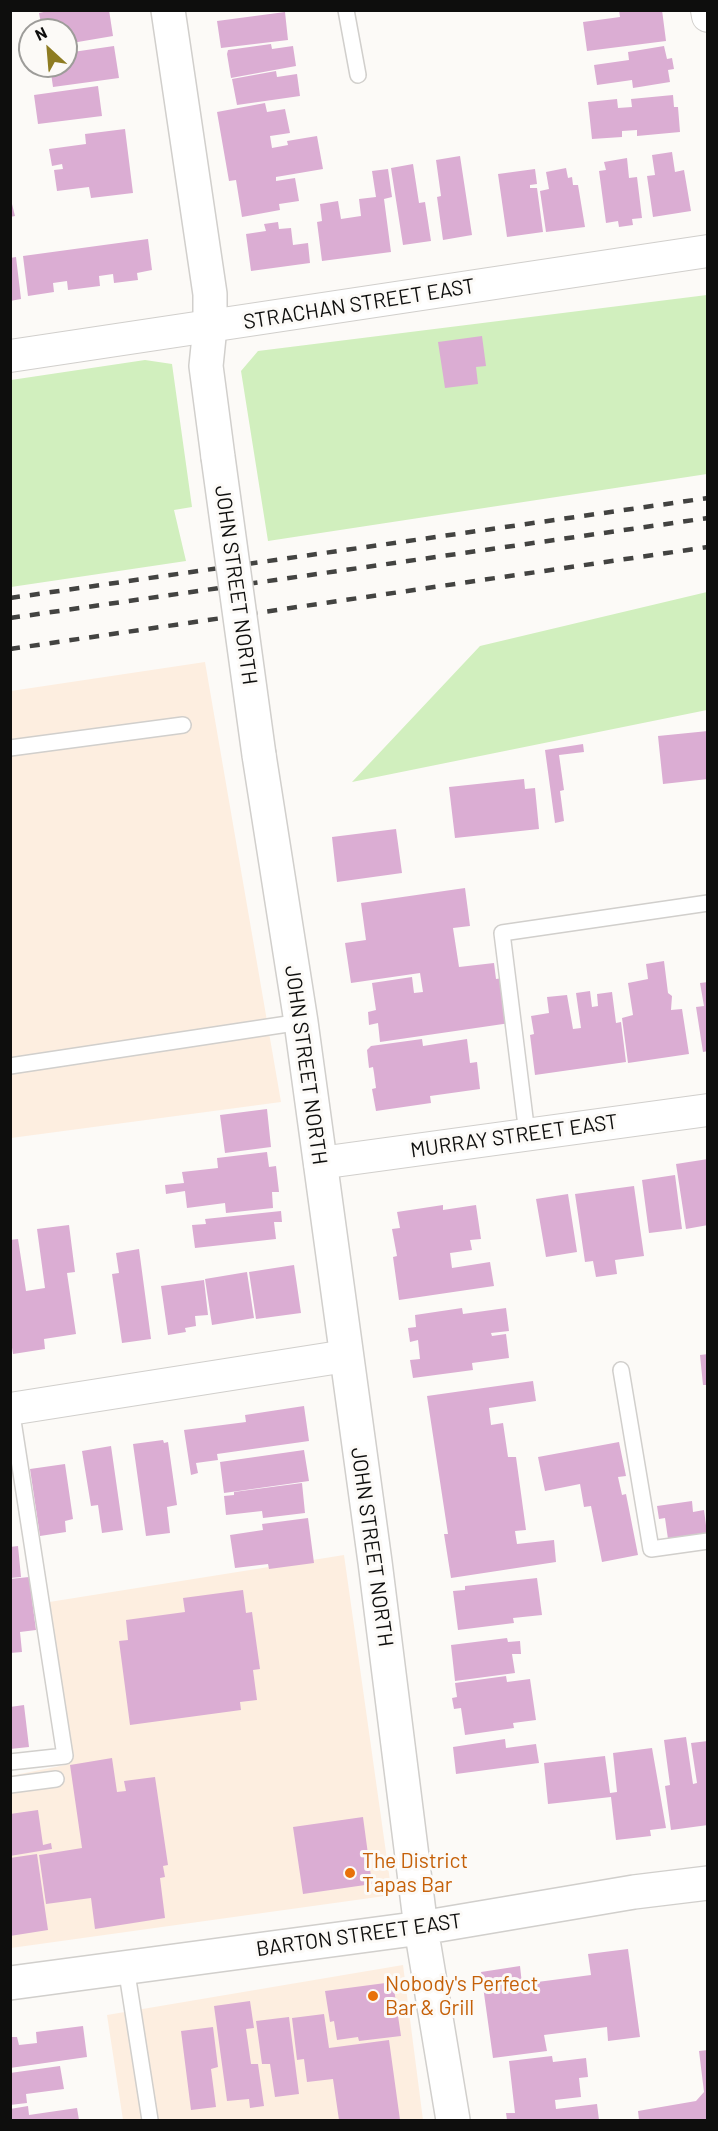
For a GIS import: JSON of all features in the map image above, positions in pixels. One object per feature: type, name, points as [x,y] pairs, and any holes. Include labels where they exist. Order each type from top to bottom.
[{"type":"main road","name":"JOHN STREET NORTH","points":[[168,10],[210,294],[210,327],[206,366],[218,457],[259,755],[301,1022],[375,1562],[421,1928],[453,2121]]},
{"type":"main road","name":"BARTON STREET EAST","points":[[10,1983],[421,1928],[634,1892],[708,1883]]},
{"type":"street","points":[[707,10],[708,16]]},
{"type":"street","name":"STRACHAN STREET EAST","points":[[10,356],[708,251]]},
{"type":"street","name":"MURRAY STREET EAST","points":[[320,1163],[708,1110]]},
{"type":"street","points":[[11,1408],[346,1356]]},
{"type":"lane","points":[[346,10],[358,75]]},
{"type":"lane","points":[[10,748],[183,725]]},
{"type":"lane","points":[[527,1134],[502,933],[708,903]]},
{"type":"lane","points":[[10,1066],[301,1022]]},
{"type":"lane","points":[[621,1370],[651,1549],[708,1541]]},
{"type":"lane","points":[[10,1762],[65,1756],[11,1408]]},
{"type":"lane","points":[[10,1785],[56,1779]]},
{"type":"lane","points":[[126,1967],[150,2121]]},
{"type":"shaded area","points":[[205,662],[281,1102],[11,1138],[11,691]]},
{"type":"shaded area","points":[[344,1555],[392,1895],[11,1948],[10,1776],[65,1765],[43,1603]]},
{"type":"shaded area","points":[[403,1965],[423,2120],[123,2120],[107,2015]]},
{"type":"green space","points":[[707,295],[707,474],[268,541],[241,371],[258,351]]},
{"type":"green space","points":[[145,360],[172,364],[192,507],[174,510],[186,561],[11,587],[11,380]]},
{"type":"green space","points":[[707,592],[707,710],[352,782],[480,646]]},
{"type":"building","points":[[53,10],[109,10],[113,36],[78,42],[78,18],[40,18],[39,13]]},
{"type":"building","points":[[619,10],[662,10],[666,41],[587,51],[583,22],[620,17]]},
{"type":"building","points":[[285,12],[288,40],[221,48],[217,21]]},
{"type":"building","points":[[271,44],[272,49],[293,46],[296,66],[231,78],[228,50]]},
{"type":"building","points":[[114,46],[119,78],[53,87],[52,78],[78,78],[78,51]]},
{"type":"building","points":[[664,46],[667,59],[672,58],[674,69],[668,70],[670,82],[633,88],[632,80],[597,85],[594,65],[629,60],[628,52]]},
{"type":"building","points":[[276,71],[277,77],[297,74],[300,96],[237,105],[232,79]]},
{"type":"building","points":[[98,86],[102,116],[38,124],[34,95]]},
{"type":"building","points":[[673,95],[674,107],[678,107],[680,132],[637,136],[637,130],[622,131],[622,137],[592,139],[588,102],[617,99],[618,108],[632,107],[631,99]]},
{"type":"building","points":[[265,103],[267,112],[285,109],[290,133],[270,136],[272,148],[288,145],[287,141],[317,136],[323,169],[276,177],[276,181],[295,178],[299,201],[279,204],[280,210],[242,217],[236,180],[229,181],[217,112]]},
{"type":"building","points":[[125,129],[133,193],[91,198],[89,187],[57,191],[54,170],[63,169],[62,164],[52,166],[49,149],[86,144],[85,134]]},
{"type":"building","points":[[672,152],[675,172],[684,170],[691,211],[653,217],[647,176],[655,175],[652,155]]},
{"type":"building","points":[[460,156],[472,235],[443,240],[437,197],[441,196],[436,160]]},
{"type":"building","points":[[627,158],[629,178],[637,177],[642,218],[632,219],[633,225],[619,227],[618,221],[606,223],[599,171],[606,170],[604,162]]},
{"type":"building","points":[[413,164],[419,203],[425,202],[431,241],[403,245],[391,168]]},
{"type":"building","points":[[566,168],[568,178],[572,177],[573,185],[578,185],[585,227],[546,232],[540,191],[549,189],[546,172]]},
{"type":"building","points":[[388,169],[392,197],[384,199],[391,252],[322,261],[317,222],[322,221],[320,204],[338,201],[341,219],[361,216],[359,199],[376,197],[372,171]]},
{"type":"building","points":[[535,169],[537,184],[530,185],[530,188],[537,188],[543,232],[507,237],[498,174]]},
{"type":"building","points":[[10,196],[15,216],[10,217]]},
{"type":"building","points":[[278,222],[279,229],[291,228],[293,245],[308,243],[310,263],[251,271],[246,234],[266,231],[264,224]]},
{"type":"building","points":[[148,239],[152,270],[137,273],[138,280],[114,283],[113,274],[99,276],[100,286],[68,290],[67,281],[53,283],[54,292],[28,296],[23,256]]},
{"type":"building","points":[[16,257],[21,299],[10,301],[10,258]]},
{"type":"building","points":[[482,336],[486,366],[476,367],[478,384],[445,388],[438,342]]},
{"type":"building","points":[[708,731],[708,779],[663,784],[658,736]]},
{"type":"building","points":[[583,744],[584,752],[559,755],[564,790],[560,791],[564,821],[555,823],[545,750]]},
{"type":"building","points":[[524,779],[525,789],[535,788],[539,829],[455,838],[449,787]]},
{"type":"building","points":[[396,829],[402,873],[337,882],[332,837]]},
{"type":"building","points":[[465,888],[470,926],[453,928],[459,967],[494,963],[496,979],[503,978],[510,1023],[380,1042],[378,1023],[369,1025],[368,1012],[376,1010],[372,983],[412,977],[414,993],[423,992],[420,973],[351,983],[345,943],[366,940],[361,903]]},
{"type":"building","points":[[664,961],[668,993],[672,996],[671,1010],[682,1009],[689,1054],[628,1063],[622,1018],[633,1015],[628,983],[648,979],[646,964]]},
{"type":"building","points":[[708,982],[708,1051],[703,1052],[696,1007],[704,1006],[700,983]]},
{"type":"building","points":[[590,991],[592,1007],[598,1006],[597,994],[612,992],[616,1023],[621,1022],[626,1062],[535,1075],[530,1035],[534,1034],[531,1016],[549,1013],[547,997],[567,995],[573,1029],[581,1028],[576,993]]},
{"type":"building","points":[[422,1039],[423,1046],[467,1039],[470,1063],[477,1062],[480,1089],[430,1096],[431,1103],[376,1111],[372,1089],[376,1088],[374,1073],[373,1067],[369,1068],[367,1050],[371,1046]]},
{"type":"building","points":[[267,1109],[271,1147],[225,1153],[220,1115]]},
{"type":"building","points":[[267,1152],[269,1167],[276,1166],[279,1192],[272,1192],[273,1208],[226,1213],[225,1203],[187,1208],[185,1191],[166,1194],[165,1185],[184,1183],[182,1172],[218,1168],[217,1158]]},
{"type":"building","points":[[708,1159],[708,1225],[686,1229],[676,1164]]},
{"type":"building","points":[[675,1175],[682,1229],[649,1233],[642,1180]]},
{"type":"building","points":[[634,1186],[644,1256],[615,1260],[617,1274],[596,1277],[593,1261],[585,1262],[575,1194]]},
{"type":"building","points":[[568,1194],[577,1252],[546,1257],[536,1199]]},
{"type":"building","points":[[443,1205],[443,1210],[476,1205],[481,1239],[470,1240],[472,1250],[450,1253],[452,1268],[490,1262],[494,1286],[399,1300],[393,1257],[397,1256],[392,1229],[400,1228],[397,1212]]},
{"type":"building","points":[[281,1211],[282,1222],[274,1222],[276,1239],[195,1248],[192,1225],[206,1224],[205,1219]]},
{"type":"building","points":[[69,1225],[75,1272],[67,1273],[76,1334],[44,1339],[45,1349],[13,1354],[10,1335],[10,1240],[18,1239],[26,1291],[45,1288],[37,1229]]},
{"type":"building","points":[[139,1249],[151,1339],[122,1343],[112,1274],[119,1273],[116,1253]]},
{"type":"building","points":[[294,1265],[301,1313],[256,1319],[249,1272]]},
{"type":"building","points":[[247,1272],[254,1318],[212,1325],[205,1279]]},
{"type":"building","points":[[204,1280],[208,1315],[195,1316],[196,1326],[185,1328],[186,1332],[168,1335],[161,1286]]},
{"type":"building","points":[[462,1308],[463,1314],[506,1308],[509,1331],[491,1333],[492,1336],[506,1334],[509,1358],[472,1363],[473,1370],[413,1378],[410,1360],[420,1359],[418,1340],[410,1342],[408,1328],[416,1327],[415,1315]]},
{"type":"building","points":[[708,1354],[708,1385],[703,1385],[700,1355]]},
{"type":"building","points":[[533,1381],[536,1401],[489,1408],[491,1425],[503,1423],[508,1457],[516,1457],[526,1530],[515,1531],[517,1544],[554,1540],[556,1562],[451,1578],[444,1534],[448,1534],[427,1396]]},
{"type":"building","points":[[304,1406],[309,1441],[217,1454],[218,1460],[196,1463],[198,1473],[191,1475],[184,1430],[246,1422],[245,1415]]},
{"type":"building","points":[[163,1440],[164,1443],[168,1442],[177,1505],[167,1507],[170,1533],[146,1536],[133,1444]]},
{"type":"building","points":[[619,1442],[626,1476],[618,1477],[622,1495],[626,1494],[638,1555],[602,1562],[591,1506],[584,1507],[580,1484],[545,1491],[538,1457]]},
{"type":"building","points":[[111,1446],[123,1530],[102,1533],[98,1505],[91,1506],[82,1451]]},
{"type":"building","points":[[304,1450],[309,1481],[224,1493],[220,1462]]},
{"type":"building","points":[[65,1464],[73,1519],[65,1521],[66,1532],[40,1536],[30,1469]]},
{"type":"building","points":[[302,1483],[305,1513],[263,1518],[262,1511],[226,1515],[224,1496],[234,1495],[234,1492]]},
{"type":"building","points":[[692,1501],[693,1512],[704,1510],[707,1533],[668,1539],[665,1518],[659,1519],[657,1506]]},
{"type":"building","points":[[308,1518],[314,1563],[269,1569],[268,1564],[235,1568],[230,1535],[263,1530],[262,1524]]},
{"type":"building","points":[[18,1546],[21,1577],[10,1578],[10,1547]]},
{"type":"building","points":[[29,1577],[36,1630],[20,1632],[22,1652],[10,1653],[10,1579]]},
{"type":"building","points":[[537,1578],[542,1615],[513,1618],[514,1623],[458,1630],[453,1591],[465,1590],[465,1586]]},
{"type":"building","points":[[243,1590],[246,1613],[252,1612],[260,1669],[253,1670],[257,1700],[240,1702],[241,1710],[130,1725],[119,1641],[128,1640],[126,1620],[185,1612],[183,1598]]},
{"type":"building","points":[[507,1638],[508,1642],[520,1641],[521,1654],[512,1654],[515,1673],[455,1681],[451,1645]]},
{"type":"building","points":[[506,1676],[507,1682],[530,1679],[536,1720],[513,1723],[514,1728],[465,1735],[461,1708],[454,1709],[452,1698],[457,1697],[455,1683]]},
{"type":"building","points":[[24,1705],[29,1747],[10,1749],[10,1707]]},
{"type":"building","points":[[686,1737],[693,1784],[697,1783],[691,1743],[708,1741],[708,1825],[671,1830],[665,1786],[670,1785],[664,1740]]},
{"type":"building","points":[[505,1739],[506,1748],[536,1744],[539,1763],[456,1774],[453,1747]]},
{"type":"building","points":[[652,1748],[666,1828],[650,1830],[651,1836],[616,1840],[611,1797],[548,1804],[544,1763],[605,1756],[610,1793],[617,1792],[613,1753]]},
{"type":"building","points":[[112,1758],[117,1792],[126,1791],[124,1781],[155,1777],[168,1865],[163,1866],[165,1877],[160,1878],[165,1918],[95,1929],[91,1898],[46,1904],[39,1855],[82,1848],[70,1765]]},
{"type":"building","points":[[38,1810],[43,1845],[51,1843],[52,1849],[10,1856],[10,1814]]},
{"type":"building","points":[[363,1817],[372,1884],[303,1894],[293,1827]]},
{"type":"building","points":[[37,1854],[48,1930],[10,1936],[10,1858]]},
{"type":"building","points":[[628,1949],[640,2037],[608,2041],[607,2027],[544,2035],[547,2051],[493,2058],[481,1972],[520,1966],[522,1984],[591,1975],[588,1954]]},
{"type":"building","points":[[393,1982],[401,2036],[359,2041],[358,2037],[337,2040],[334,2021],[330,2022],[325,1991]]},
{"type":"building","points":[[250,2001],[254,2028],[246,2029],[251,2064],[258,2064],[264,2106],[250,2108],[249,2099],[227,2101],[214,2006]]},
{"type":"building","points":[[324,2014],[329,2048],[389,2040],[400,2120],[339,2120],[333,2079],[307,2082],[304,2059],[297,2060],[292,2018]]},
{"type":"building","points":[[289,2017],[299,2094],[275,2097],[270,2064],[262,2064],[256,2021]]},
{"type":"building","points":[[83,2026],[87,2057],[10,2068],[10,2037],[17,2037],[19,2045],[37,2043],[36,2032]]},
{"type":"building","points":[[213,2027],[218,2067],[211,2069],[216,2107],[191,2110],[181,2031]]},
{"type":"building","points":[[708,2050],[708,2120],[639,2120],[638,2111],[696,2101],[704,2092],[699,2051]]},
{"type":"building","points":[[552,2056],[553,2062],[586,2058],[588,2077],[579,2078],[581,2097],[555,2100],[556,2109],[597,2104],[599,2120],[507,2120],[506,2113],[515,2113],[509,2061]]},
{"type":"building","points":[[60,2066],[64,2089],[26,2094],[27,2103],[10,2105],[10,2073]]},
{"type":"building","points":[[28,2106],[29,2115],[77,2108],[79,2120],[10,2120],[10,2109]]},
{"type":"railway","points":[[10,598],[708,498]]},
{"type":"railway","points":[[10,618],[708,518]]},
{"type":"railway","points":[[10,649],[708,547]]},
{"type":"place","name":"The District Tapas Bar","points":[[350,1873]]},
{"type":"place","name":"Nobody's Perfect Bar & Grill","points":[[373,1996]]}]
